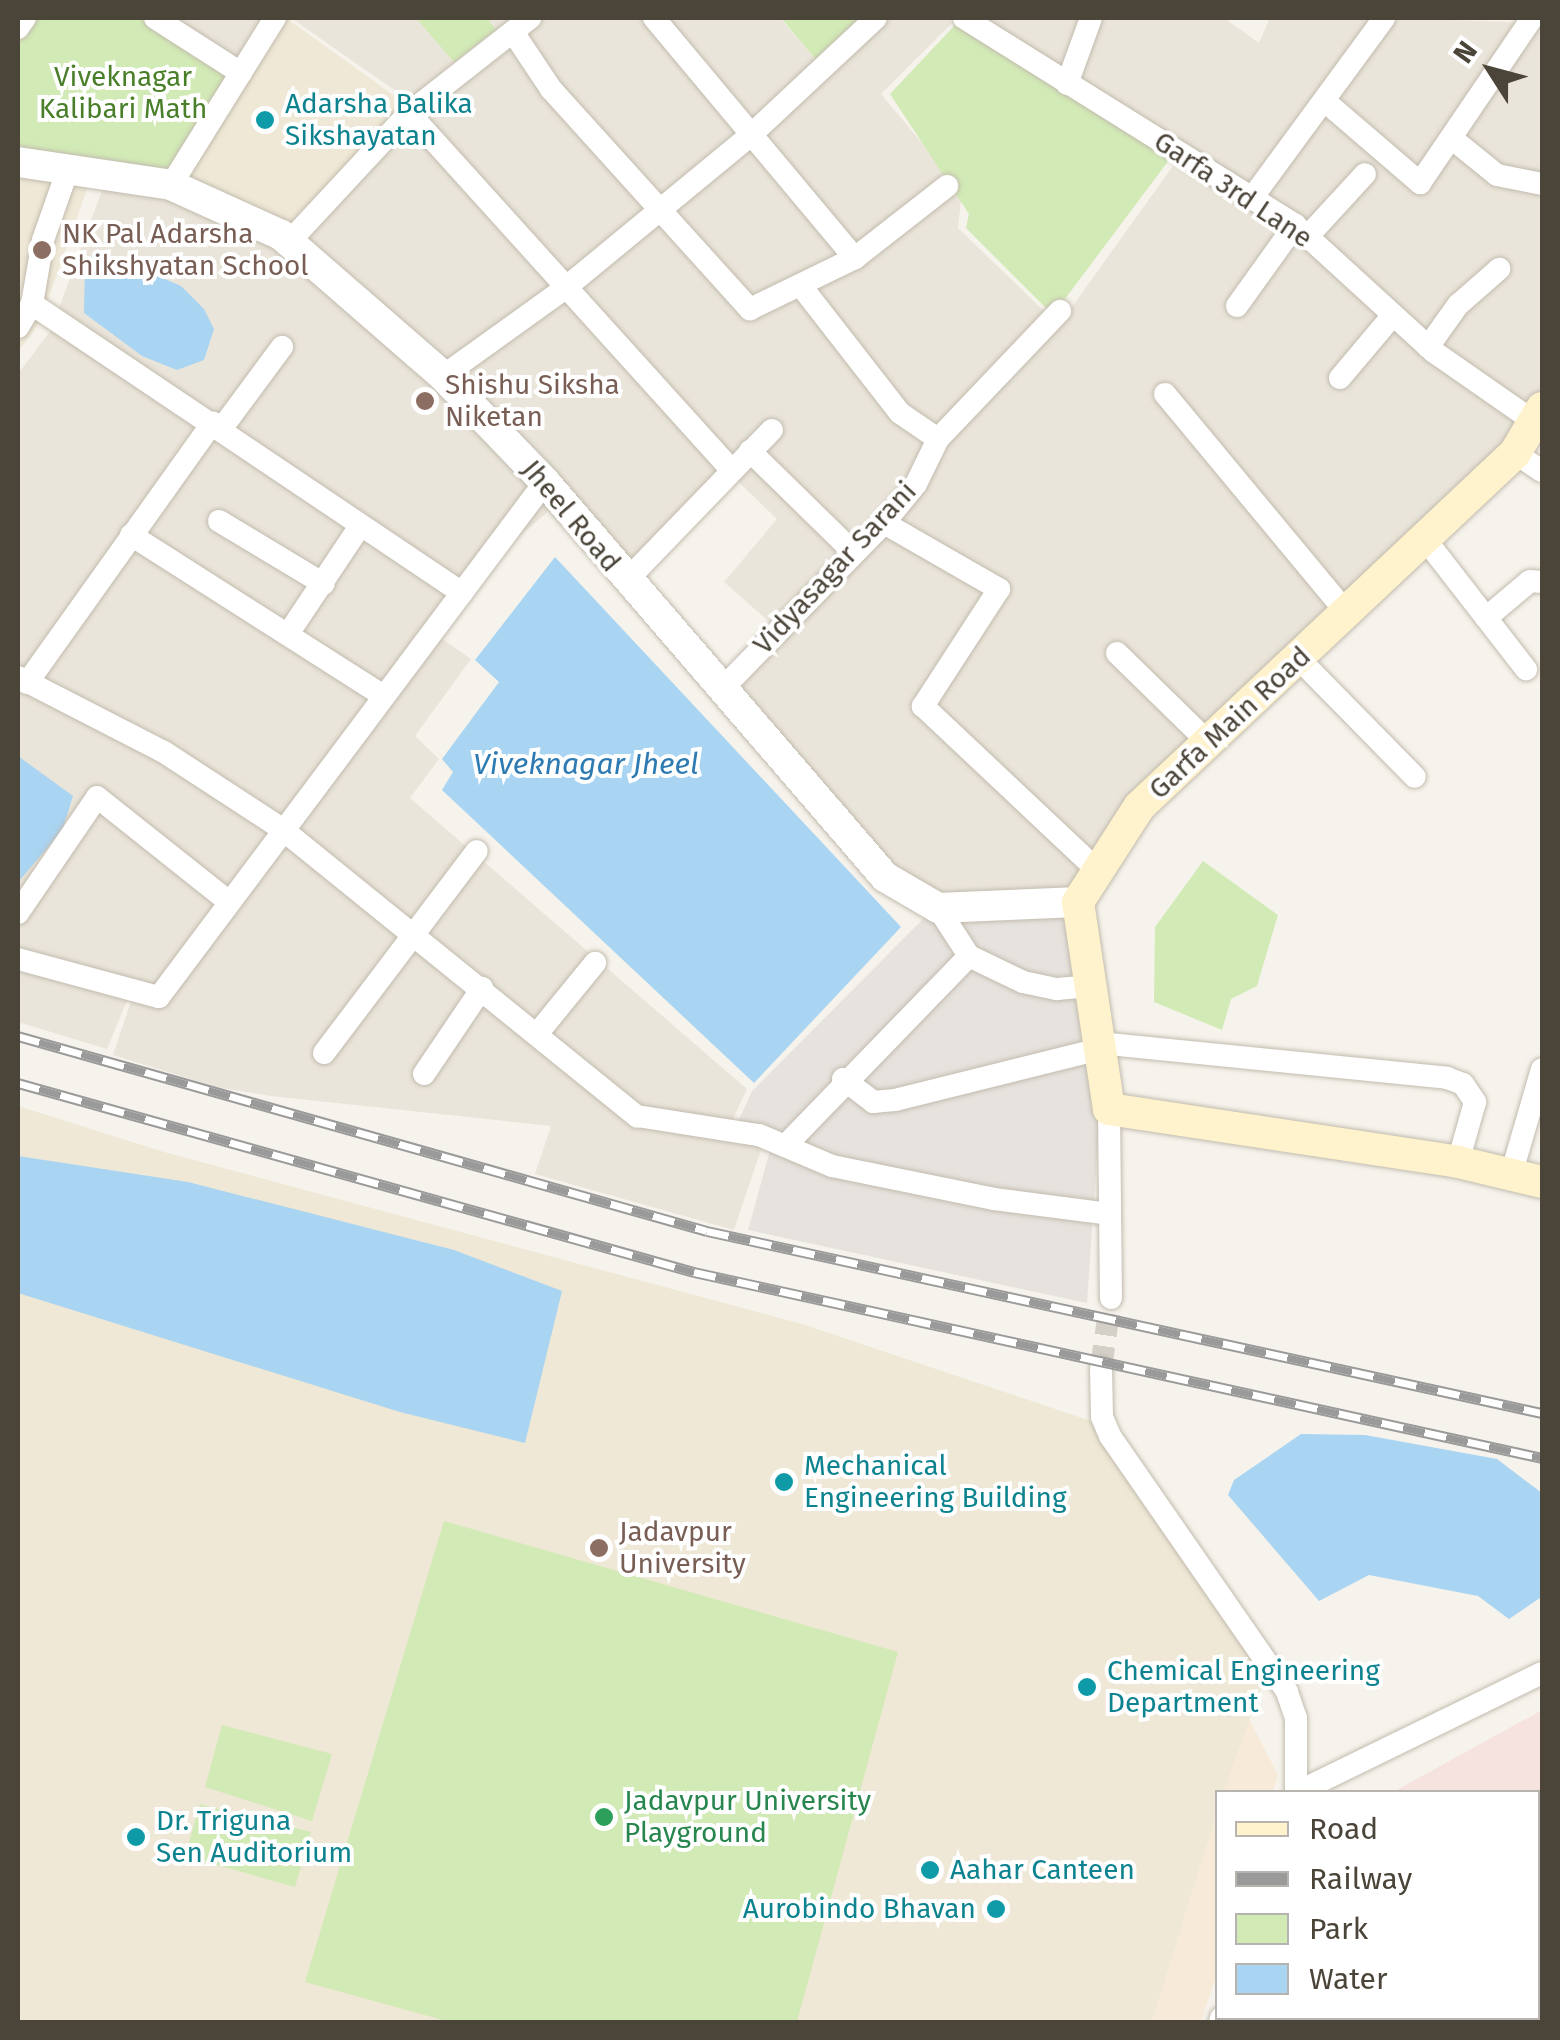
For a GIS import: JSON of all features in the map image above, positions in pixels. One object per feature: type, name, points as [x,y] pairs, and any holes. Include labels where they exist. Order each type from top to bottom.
[{"type":"main road","name":"Garfa Main Road","points":[[1078,902],[1139,807],[1515,453],[1538,414]]},
{"type":"main road","points":[[1078,902],[1109,1109],[1458,1162],[1527,1178]]},
{"type":"street","points":[[18,28],[25,18]]},
{"type":"street","points":[[155,18],[241,73]]},
{"type":"street","points":[[171,185],[275,18]]},
{"type":"street","points":[[654,18],[687,64],[753,133],[855,258]]},
{"type":"street","points":[[443,376],[564,289],[753,133],[876,18]]},
{"type":"street","name":"Garfa 3rd Lane","points":[[964,18],[1301,230],[1428,346],[1538,414]]},
{"type":"street","points":[[1067,84],[1091,18]]},
{"type":"street","points":[[1252,198],[1326,103],[1384,18]]},
{"type":"street","points":[[1326,103],[1420,184],[1455,141],[1532,18]]},
{"type":"street","points":[[290,241],[410,113],[522,25],[551,89],[656,211],[750,309],[855,258],[948,186]]},
{"type":"street","points":[[410,113],[564,289],[730,469]]},
{"type":"street","points":[[1455,141],[1497,175],[1542,184]]},
{"type":"street","name":"Jheel Road","points":[[18,162],[171,185],[290,241],[443,376],[545,482],[868,861],[900,889],[938,908]]},
{"type":"street","points":[[18,327],[32,304],[43,240],[68,170]]},
{"type":"street","points":[[1237,306],[1301,230],[1365,174]]},
{"type":"street","points":[[1428,346],[1458,304],[1499,269]]},
{"type":"street","points":[[801,286],[900,413],[938,439]]},
{"type":"street","points":[[32,304],[218,425],[462,593]]},
{"type":"street","name":"Vidyasagar Sarani","points":[[721,690],[884,523],[916,484],[938,439],[1060,312]]},
{"type":"street","points":[[1340,378],[1393,314]]},
{"type":"street","points":[[282,346],[131,535],[22,680],[164,752],[282,829],[416,932],[637,1116],[759,1135],[832,1166],[994,1199],[1110,1214]]},
{"type":"street","points":[[1166,394],[1348,613]]},
{"type":"street","points":[[626,581],[730,469],[772,430]]},
{"type":"street","points":[[750,451],[854,552]]},
{"type":"street","points":[[1515,453],[1542,472]]},
{"type":"street","points":[[18,959],[159,997],[545,482]]},
{"type":"street","points":[[219,521],[324,584]]},
{"type":"street","points":[[884,523],[999,589],[923,706],[1098,871]]},
{"type":"street","points":[[288,634],[360,526]]},
{"type":"street","points":[[131,535],[384,696]]},
{"type":"street","points":[[1424,539],[1526,669]]},
{"type":"street","points":[[1486,618],[1530,581],[1542,582]]},
{"type":"street","points":[[1117,654],[1209,743]]},
{"type":"street","points":[[1299,659],[1415,777]]},
{"type":"street","points":[[18,913],[97,798],[229,902]]},
{"type":"street","points":[[324,1053],[478,851]]},
{"type":"street","points":[[938,908],[1078,902]]},
{"type":"street","points":[[938,908],[969,956],[1023,982],[1090,986]]},
{"type":"street","points":[[785,1146],[844,1080],[969,956]]},
{"type":"street","points":[[536,1034],[595,963]]},
{"type":"street","points":[[424,1074],[482,988]]},
{"type":"street","points":[[844,1080],[873,1102],[895,1100],[1100,1046],[1446,1078],[1464,1084],[1475,1102],[1458,1162]]},
{"type":"street","points":[[1527,1178],[1542,1069]]},
{"type":"street","points":[[1109,1109],[1111,1298]]},
{"type":"street","points":[[1101,1368],[1102,1417],[1110,1436],[1287,1692],[1296,1718],[1297,1790]]},
{"type":"street","points":[[1301,1790],[1542,1672]]},
{"type":"shaded area","points":[[164,18],[272,18],[236,61]]},
{"type":"shaded area","points":[[286,18],[407,105],[291,226],[180,181]]},
{"type":"shaded area","points":[[291,18],[518,18],[410,101]]},
{"type":"shaded area","points":[[536,18],[780,18],[822,67],[564,282],[441,365],[558,503],[453,594],[154,987],[135,981],[107,1049],[18,1022],[18,374],[51,330],[104,185],[408,123]]},
{"type":"shaded area","points":[[881,18],[946,18],[952,23],[881,94],[962,191],[958,228],[1049,316],[891,509],[774,626],[724,582],[777,519],[723,467],[631,563],[451,375]]},
{"type":"shaded area","points":[[975,18],[1224,18],[1259,43],[1270,18],[1377,18],[1252,186]]},
{"type":"shaded area","points":[[1392,18],[1542,23],[1542,395],[1530,410],[1443,349],[1265,197]]},
{"type":"shaded area","points":[[1178,159],[1295,225],[1528,424],[1071,891],[941,906],[892,872],[737,692],[858,558],[901,520],[942,445],[1051,336]]},
{"type":"shaded area","name":"NK Pal Adarsha Shikshyatan School","points":[[18,170],[91,178],[40,322],[18,352]]},
{"type":"shaded area","points":[[438,636],[471,659],[415,736],[439,759],[410,798],[747,1089],[724,1138],[763,1144],[734,1230],[535,1174],[551,1126],[271,1096],[216,1087],[113,1055],[133,995],[163,1003]]},
{"type":"shaded area","points":[[1068,910],[1100,1110],[1087,1303],[748,1230],[775,1133],[738,1122],[752,1091],[930,912]]},
{"type":"shaded area","name":"Jadavpur University","points":[[18,1106],[164,1152],[802,1324],[1094,1422],[1266,1674],[1224,1790],[1215,1790],[1215,1818],[1152,2022],[18,2022]]},
{"type":"shaded area","points":[[1542,1710],[1542,2022],[1289,2022],[1540,2020],[1540,1790],[1397,1790]]},
{"type":"shaded area","points":[[1247,1715],[1278,1775],[1274,1790],[1224,1790]]},
{"type":"shaded area","points":[[1215,1818],[1215,1979],[1201,2022],[1152,2022]]},
{"type":"green space","name":"Viveknagar Kalibari Math","points":[[30,18],[153,18],[235,75],[166,176],[18,153],[18,36]]},
{"type":"green space","points":[[416,18],[487,18],[496,30],[454,62]]},
{"type":"green space","points":[[781,18],[871,18],[822,67]]},
{"type":"green space","points":[[956,24],[1172,156],[1053,315],[966,228],[969,214],[890,94]]},
{"type":"green space","points":[[1203,861],[1278,915],[1257,986],[1231,999],[1222,1030],[1154,1002],[1155,927]]},
{"type":"green space","name":"Jadavpur University Playground","points":[[444,1521],[898,1652],[797,2022],[450,2022],[305,1982]]},
{"type":"green space","points":[[222,1725],[332,1754],[312,1821],[205,1787]]},
{"type":"green space","points":[[200,1804],[311,1832],[295,1887],[185,1856]]},
{"type":"water","points":[[100,251],[181,286],[204,309],[214,329],[204,360],[177,370],[142,356],[84,313],[85,263]]},
{"type":"water","name":"Viveknagar Jheel","points":[[555,557],[901,927],[754,1083],[442,790],[453,772],[442,759],[499,682],[475,660]]},
{"type":"water","points":[[18,756],[73,796],[62,831],[18,882]]},
{"type":"water","points":[[18,1156],[188,1182],[454,1250],[562,1291],[525,1443],[400,1412],[18,1293]]},
{"type":"water","points":[[1301,1434],[1365,1435],[1497,1459],[1542,1493],[1540,1598],[1509,1619],[1478,1596],[1369,1575],[1319,1601],[1228,1495],[1234,1480]]},
{"type":"tunnel","points":[[1101,1368],[1111,1298]]},
{"type":"railway","points":[[18,1036],[707,1231],[1542,1413]]},
{"type":"railway","points":[[18,1083],[694,1272],[1542,1458]]},
{"type":"place","name":"Adarsha Balika Sikshayatan","points":[[265,120]]},
{"type":"place","name":"NK Pal Adarsha Shikshyatan School","points":[[42,250]]},
{"type":"place","name":"Shishu Siksha Niketan","points":[[425,401]]},
{"type":"place","name":"Mechanical Engineering Building","points":[[784,1482]]},
{"type":"place","name":"Jadavpur University","points":[[599,1548]]},
{"type":"place","name":"Chemical Engineering Department","points":[[1087,1687]]},
{"type":"place","name":"Jadavpur University Playground","points":[[604,1817]]},
{"type":"place","name":"Dr. Triguna Sen Auditorium","points":[[136,1837]]},
{"type":"place","name":"Aahar Canteen","points":[[930,1870]]},
{"type":"place","name":"Aurobindo Bhavan","points":[[996,1909]]}]
